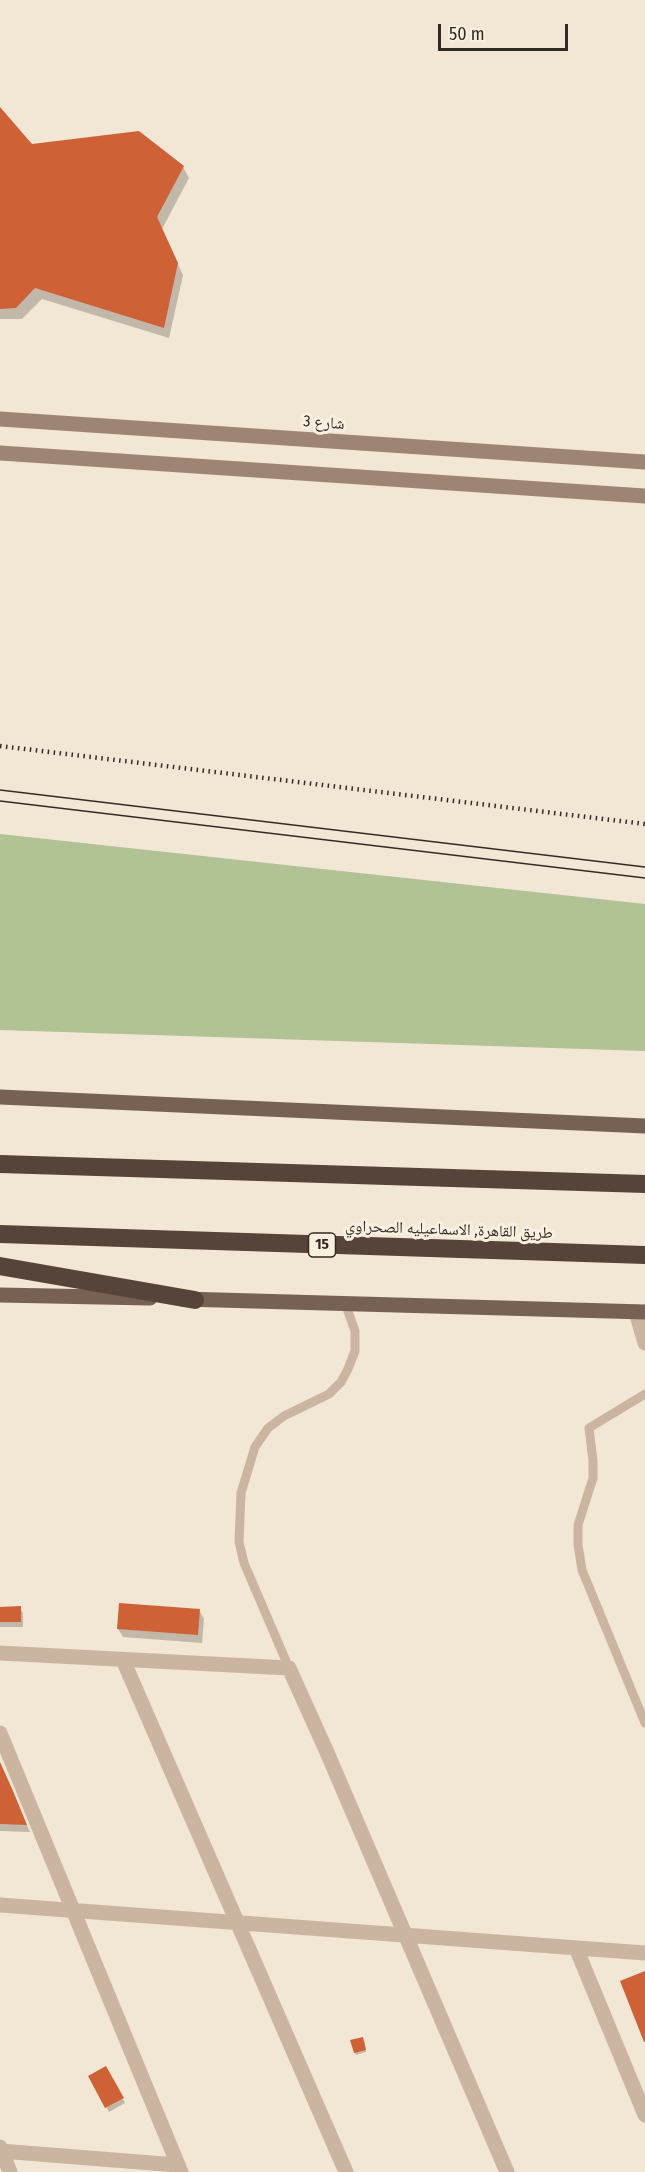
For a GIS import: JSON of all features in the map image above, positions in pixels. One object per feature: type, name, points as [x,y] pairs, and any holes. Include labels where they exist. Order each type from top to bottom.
[{"type":"highway","points":[[0,1164],[645,1184]]},
{"type":"highway","name":"طريق القاهرة, الاسماعيليه الصحراوي","points":[[0,1234],[645,1255]]},
{"type":"highway","points":[[0,1266],[195,1300]]},
{"type":"main road","name":"شارع 3","points":[[0,419],[645,462]]},
{"type":"main road","points":[[0,453],[645,496]]},
{"type":"main road","points":[[0,1097],[645,1126]]},
{"type":"main road","points":[[0,1295],[640,1312]]},
{"type":"street","points":[[640,1312],[645,1343]]},
{"type":"street","points":[[0,1653],[289,1668],[507,2172]]},
{"type":"street","points":[[123,1660],[346,2172]]},
{"type":"street","points":[[0,1733],[179,2168],[1,2150],[10,2172]]},
{"type":"street","points":[[0,1905],[645,1953]]},
{"type":"street","points":[[576,1948],[645,2115]]},
{"type":"lane","points":[[289,1668],[244,1563],[239,1542],[241,1493],[255,1446],[268,1428],[284,1416],[329,1394],[341,1382],[355,1351],[355,1331],[345,1303]]},
{"type":"lane","points":[[645,1394],[589,1428],[593,1478],[578,1525],[578,1545],[582,1570],[645,1723]]},
{"type":"green space","points":[[0,834],[645,904],[645,1051],[0,1030]]},
{"type":"building","points":[[0,107],[32,144],[139,131],[184,166],[157,217],[178,263],[164,328],[35,288],[16,308],[0,309]]},
{"type":"building","points":[[119,1603],[200,1609],[198,1635],[117,1629]]},
{"type":"building","points":[[21,1606],[21,1622],[0,1622],[0,1607]]},
{"type":"building","points":[[0,1762],[13,1791],[27,1825],[0,1824]]},
{"type":"building","points":[[645,1971],[645,2042],[644,2042],[620,1981]]},
{"type":"building","points":[[363,2037],[366,2050],[354,2053],[350,2040]]},
{"type":"building","points":[[106,2066],[124,2098],[105,2108],[88,2076]]},
{"type":"tram line","points":[[0,790],[645,867]]},
{"type":"tram line","points":[[0,801],[645,878]]},
{"type":"railway","points":[[0,746],[645,824]]}]
